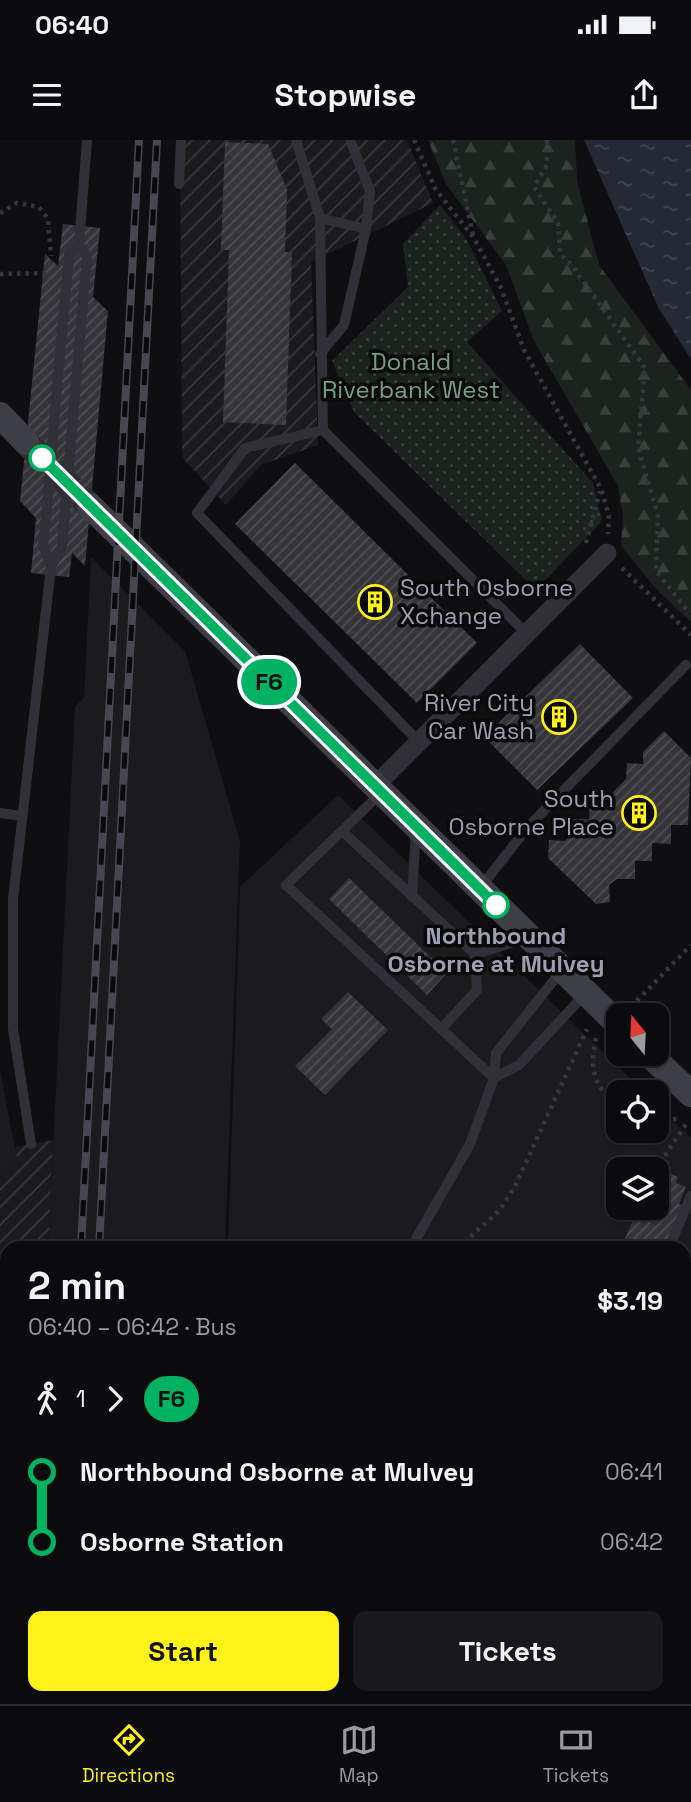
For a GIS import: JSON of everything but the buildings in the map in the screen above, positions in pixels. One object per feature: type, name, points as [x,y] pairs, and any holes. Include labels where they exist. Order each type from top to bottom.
[{"type":"main road","points":[[0,415],[26,442]]},
{"type":"main road","points":[[90,506],[586,993],[606,1029]]},
{"type":"main road","points":[[662,1066],[691,1094]]},
{"type":"street","points":[[378,789],[419,742],[607,553]]},
{"type":"lane","points":[[31,1144],[13,1028],[13,899],[51,567],[62,547],[87,257],[79,244],[87,140]]},
{"type":"lane","points":[[179,184],[181,140]]},
{"type":"lane","points":[[296,140],[320,218],[323,430],[527,634]]},
{"type":"lane","points":[[320,354],[344,325],[366,229],[370,191],[350,140]]},
{"type":"lane","points":[[320,218],[366,229]]},
{"type":"lane","points":[[51,567],[43,545],[69,255],[79,244]]},
{"type":"lane","points":[[323,430],[245,448],[197,513],[419,742]]},
{"type":"lane","points":[[480,888],[528,827],[686,665]]},
{"type":"lane","points":[[378,789],[342,831],[286,885],[494,1078]]},
{"type":"lane","points":[[0,813],[21,816]]},
{"type":"lane","points":[[412,897],[416,827]]},
{"type":"lane","points":[[342,831],[475,954],[477,990],[441,1030]]},
{"type":"lane","points":[[475,954],[529,938]]},
{"type":"lane","points":[[416,1239],[470,1144],[494,1078],[496,1052],[562,970]]},
{"type":"lane","points":[[494,1078],[519,1065],[586,993]]},
{"type":"lane","points":[[672,1241],[691,1196]]},
{"type":"path","points":[[414,140],[436,190],[474,238],[501,288],[524,350],[601,489],[609,516],[607,553],[691,635]]},
{"type":"path","points":[[453,140],[474,238]]},
{"type":"path","points":[[547,140],[547,165],[534,187],[558,223],[560,254],[571,264],[645,368],[638,447],[658,517],[656,571],[687,610],[691,611]]},
{"type":"path","points":[[0,213],[10,205],[27,203],[44,212],[49,227],[53,273],[0,274]]},
{"type":"path","points":[[575,585],[601,489]]},
{"type":"path","points":[[635,1003],[691,945]]},
{"type":"path","points":[[466,1241],[500,1210],[516,1184],[587,1029]]},
{"type":"path","points":[[606,1033],[592,1059],[594,1077],[606,1093]]},
{"type":"path","points":[[669,1119],[681,1119]]},
{"type":"path","points":[[667,1157],[685,1124]]},
{"type":"shaded area","points":[[180,140],[407,140],[433,203],[311,262],[318,445],[261,465],[226,505],[182,457]]},
{"type":"shaded area","points":[[91,557],[185,651],[240,841],[225,1241],[48,1241],[75,707],[84,697]]},
{"type":"shaded area","points":[[338,795],[606,1055],[606,1066],[617,1066],[632,1080],[606,1080],[606,1143],[669,1143],[669,1117],[691,1138],[691,1241],[228,1241],[240,887]]},
{"type":"shaded area","points":[[0,1070],[17,1159],[0,1176]]},
{"type":"shaded area","points":[[53,1140],[48,1241],[0,1241],[0,1176],[17,1159],[15,1147]]},
{"type":"green space","points":[[428,140],[575,140],[577,181],[599,265],[691,390],[691,622],[657,590],[621,546],[623,516],[618,486],[534,341],[506,265],[446,184]]},
{"type":"green space","name":"Donald Riverbank West","points":[[440,205],[467,240],[502,311],[467,342],[593,483],[602,521],[536,590],[354,412],[332,361],[408,287],[403,244]]},
{"type":"water","points":[[584,140],[691,140],[691,359],[659,309]]},
{"type":"tunnel","points":[[26,442],[90,506]]},
{"type":"railway","points":[[81,1241],[139,140]]},
{"type":"railway","points":[[99,1241],[157,140]]},
{"type":"bus line","name":"F6","points":[[42,458],[496,905]]},
{"type":"place","name":"South Osborne Xchange","points":[[375,602]]},
{"type":"place","name":"River City Car Wash","points":[[559,717]]},
{"type":"place","name":"South Osborne Place","points":[[639,813]]},
{"type":"place","name":"Northbound Osborne at Mulvey","points":[[496,905]]}]
